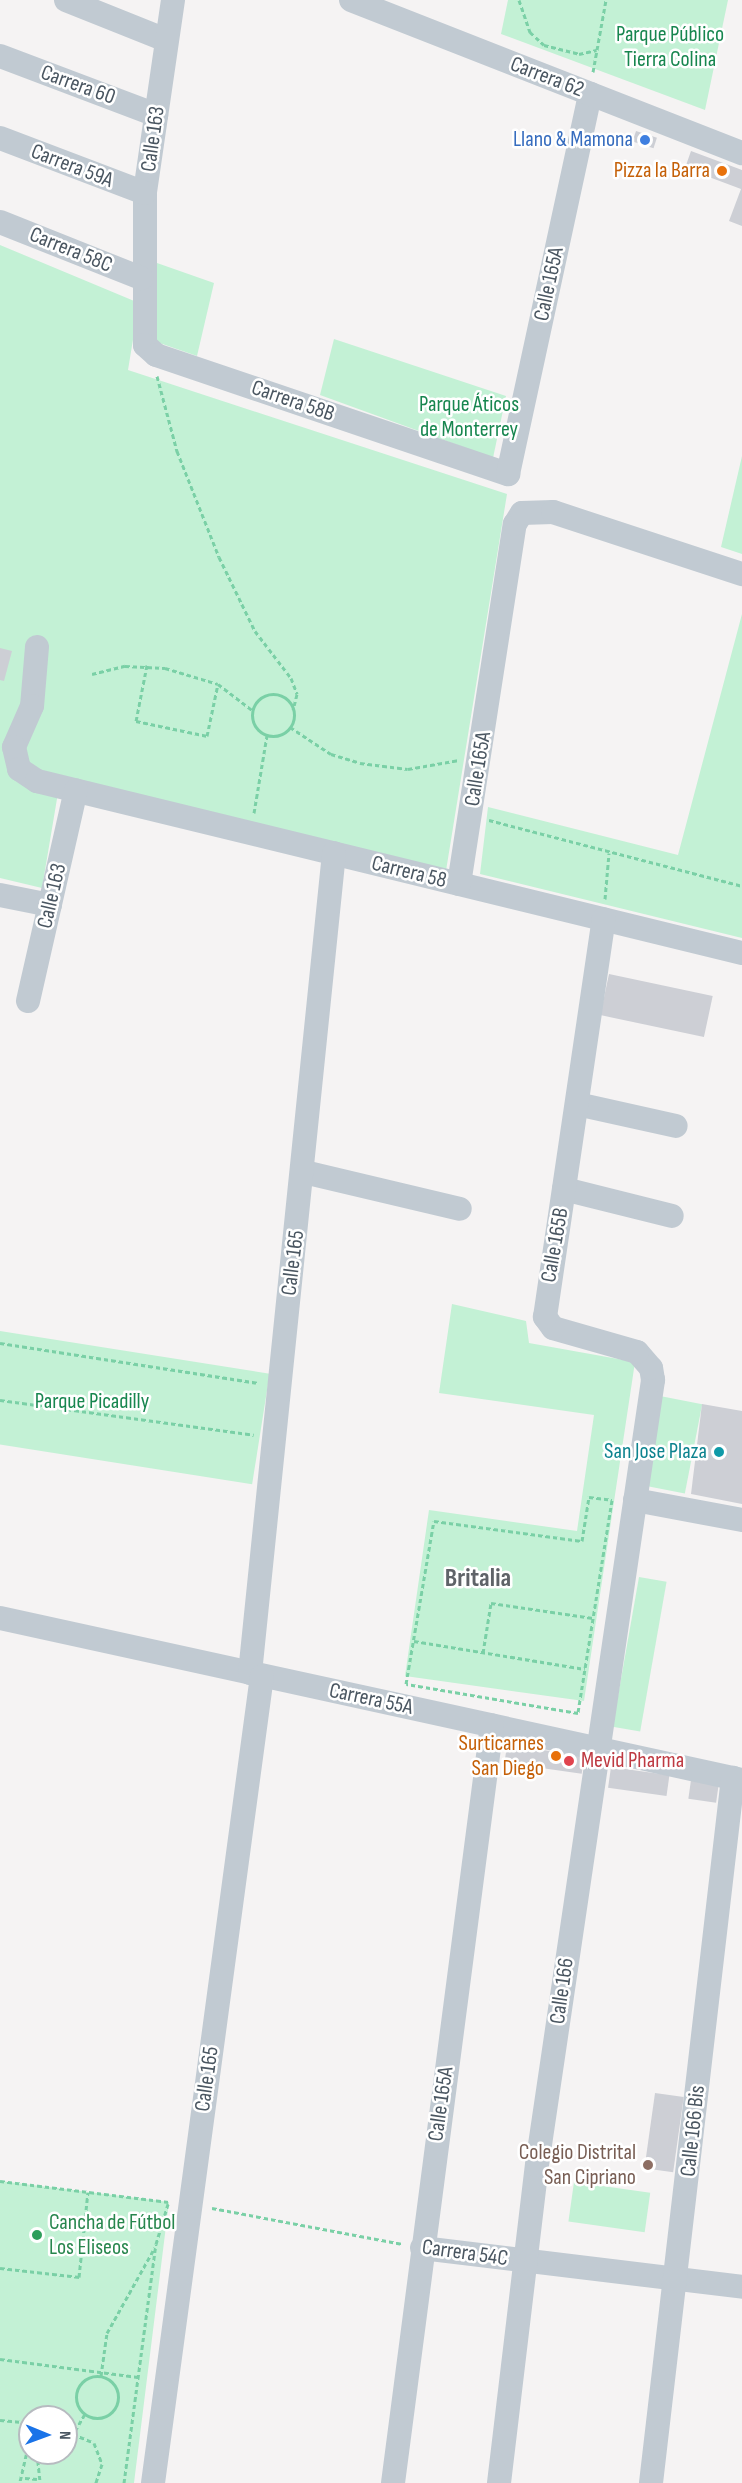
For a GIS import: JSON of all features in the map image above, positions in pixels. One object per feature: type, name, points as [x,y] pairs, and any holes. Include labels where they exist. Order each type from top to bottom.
[{"type":"street","points":[[66,0],[166,40]]},
{"type":"street","name":"Calle 163","points":[[141,278],[145,193],[173,0]]},
{"type":"street","name":"Carrera 62","points":[[359,2],[590,89],[742,153]]},
{"type":"street","name":"Carrera 60","points":[[0,56],[156,114]]},
{"type":"street","name":"Calle 165A","points":[[508,474],[590,89]]},
{"type":"street","name":"Carrera 59A","points":[[0,138],[145,193]]},
{"type":"street","name":"Carrera 58C","points":[[0,222],[141,278]]},
{"type":"street","points":[[141,278],[141,326],[145,345],[156,355]]},
{"type":"street","name":"Carrera 58B","points":[[156,355],[508,474]]},
{"type":"street","name":"Calle 165A","points":[[459,884],[515,524],[522,513],[553,512],[742,574]]},
{"type":"street","name":"Carrera 58","points":[[37,647],[32,706],[14,747],[19,770],[37,782],[742,953]]},
{"type":"street","name":"Calle 163","points":[[28,1001],[76,790]]},
{"type":"street","name":"Calle 165","points":[[153,2483],[180,2203],[256,1674],[334,853]]},
{"type":"street","points":[[0,895],[50,905]]},
{"type":"street","name":"Calle 165B","points":[[604,920],[545,1317],[553,1328],[638,1352],[651,1368],[635,1500]]},
{"type":"street","points":[[577,1104],[676,1126]]},
{"type":"street","points":[[304,1172],[460,1209]]},
{"type":"street","points":[[564,1189],[672,1216]]},
{"type":"street","points":[[635,1500],[742,1520]]},
{"type":"street","name":"Calle 166","points":[[499,2483],[524,2261],[597,1747],[635,1500]]},
{"type":"street","name":"Carrera 55A","points":[[0,1618],[737,1779]]},
{"type":"street","name":"Calle 165A","points":[[393,2483],[492,1725]]},
{"type":"street","name":"Calle 166 Bis","points":[[651,2483],[737,1779]]},
{"type":"street","name":"Carrera 54C","points":[[422,2248],[742,2287]]},
{"type":"path","points":[[519,0],[531,32],[544,45],[561,52],[597,50]]},
{"type":"path","points":[[590,89],[606,0]]},
{"type":"path","points":[[156,355],[177,451],[255,631],[291,678],[297,694],[290,727]]},
{"type":"path","points":[[92,674],[147,665],[218,684],[252,710],[258,730],[267,735],[290,727]]},
{"type":"path","points":[[147,665],[136,721],[207,736],[218,684]]},
{"type":"path","points":[[252,710],[263,696],[273,694],[293,710]]},
{"type":"path","points":[[290,727],[331,754],[360,763],[408,769],[480,755]]},
{"type":"path","points":[[250,833],[267,735]]},
{"type":"path","points":[[482,811],[495,824],[742,886]]},
{"type":"path","points":[[604,920],[609,853]]},
{"type":"path","points":[[0,1343],[263,1384],[262,1394]]},
{"type":"path","points":[[0,1400],[257,1435],[258,1425]]},
{"type":"path","points":[[589,1497],[612,1500],[578,1713],[406,1684],[414,1641],[434,1521],[582,1541],[589,1497]]},
{"type":"path","points":[[483,1653],[491,1603],[593,1618]]},
{"type":"path","points":[[414,1641],[585,1669]]},
{"type":"path","name":"Carrera 54C","points":[[0,2181],[180,2203],[422,2248]]},
{"type":"path","points":[[0,2268],[79,2277],[88,2192]]},
{"type":"path","points":[[101,2374],[107,2333],[180,2203]]},
{"type":"path","points":[[124,2483],[156,2244]]},
{"type":"path","points":[[0,2358],[101,2374],[138,2377]]},
{"type":"path","points":[[101,2374],[116,2388],[115,2408],[98,2418],[85,2414],[77,2403],[77,2389],[87,2378],[101,2374]]},
{"type":"path","points":[[78,2426],[85,2414]]},
{"type":"path","points":[[0,2420],[18,2422]]},
{"type":"path","points":[[78,2434],[99,2453],[96,2483]]},
{"type":"path","points":[[20,2483],[25,2478],[27,2465]]},
{"type":"path","points":[[37,2465],[37,2479],[40,2483]]},
{"type":"path","points":[[25,2478],[37,2479]]},
{"type":"green space","name":"Parque Público Tierra Colina","points":[[508,0],[728,0],[705,110],[501,34]]},
{"type":"green space","points":[[0,245],[139,303],[128,370],[507,494],[445,877],[61,775],[42,888],[0,878]]},
{"type":"green space","points":[[157,263],[214,283],[197,356],[148,339]]},
{"type":"green space","name":"Parque Áticos de Monterrey","points":[[334,339],[506,396],[493,458],[320,395]]},
{"type":"green space","points":[[742,456],[742,554],[721,547]]},
{"type":"green space","points":[[742,614],[742,938],[480,874],[488,807],[678,855]]},
{"type":"green space","points":[[452,1304],[526,1321],[529,1343],[635,1362],[584,1701],[405,1676],[429,1510],[577,1531],[594,1415],[439,1393]]},
{"type":"green space","name":"Parque Picadilly","points":[[0,1331],[270,1374],[252,1484],[0,1444]]},
{"type":"green space","points":[[660,1396],[702,1404],[685,1494],[643,1485]]},
{"type":"green space","points":[[639,1577],[667,1582],[640,1732],[613,1727]]},
{"type":"green space","points":[[0,2181],[169,2202],[134,2483],[0,2483]]},
{"type":"green space","points":[[574,2182],[650,2193],[645,2232],[568,2222]]},
{"type":"building","name":"Llano & Mamona","points":[[636,131],[657,138],[654,148],[633,141]]},
{"type":"building","points":[[691,151],[742,170],[742,226],[729,221],[741,189],[685,168]]},
{"type":"building","points":[[0,648],[12,651],[4,681],[0,680]]},
{"type":"building","points":[[609,974],[713,996],[704,1037],[600,1015]]},
{"type":"building","name":"San Jose Plaza","points":[[702,1404],[742,1411],[742,1504],[691,1494]]},
{"type":"building","points":[[507,1745],[584,1756],[582,1774],[504,1763]]},
{"type":"building","points":[[611,1767],[669,1775],[667,1796],[608,1788]]},
{"type":"building","points":[[691,1780],[719,1784],[716,1803],[688,1799]]},
{"type":"building","points":[[655,2093],[684,2097],[673,2172],[644,2168]]},
{"type":"place","name":"Llano & Mamona","points":[[645,140]]},
{"type":"place","name":"Pizza la Barra","points":[[722,171]]},
{"type":"place","name":"San Jose Plaza","points":[[719,1452]]},
{"type":"place","name":"Surticarnes San Diego","points":[[556,1756]]},
{"type":"place","name":"Mevid Pharma","points":[[569,1761]]},
{"type":"place","name":"Colegio Distrital San Cipriano","points":[[648,2165]]},
{"type":"place","name":"Cancha de Fútbol Los Eliseos","points":[[37,2235]]},
{"type":"district","name":"Britalia","points":[[478,1579]]}]
